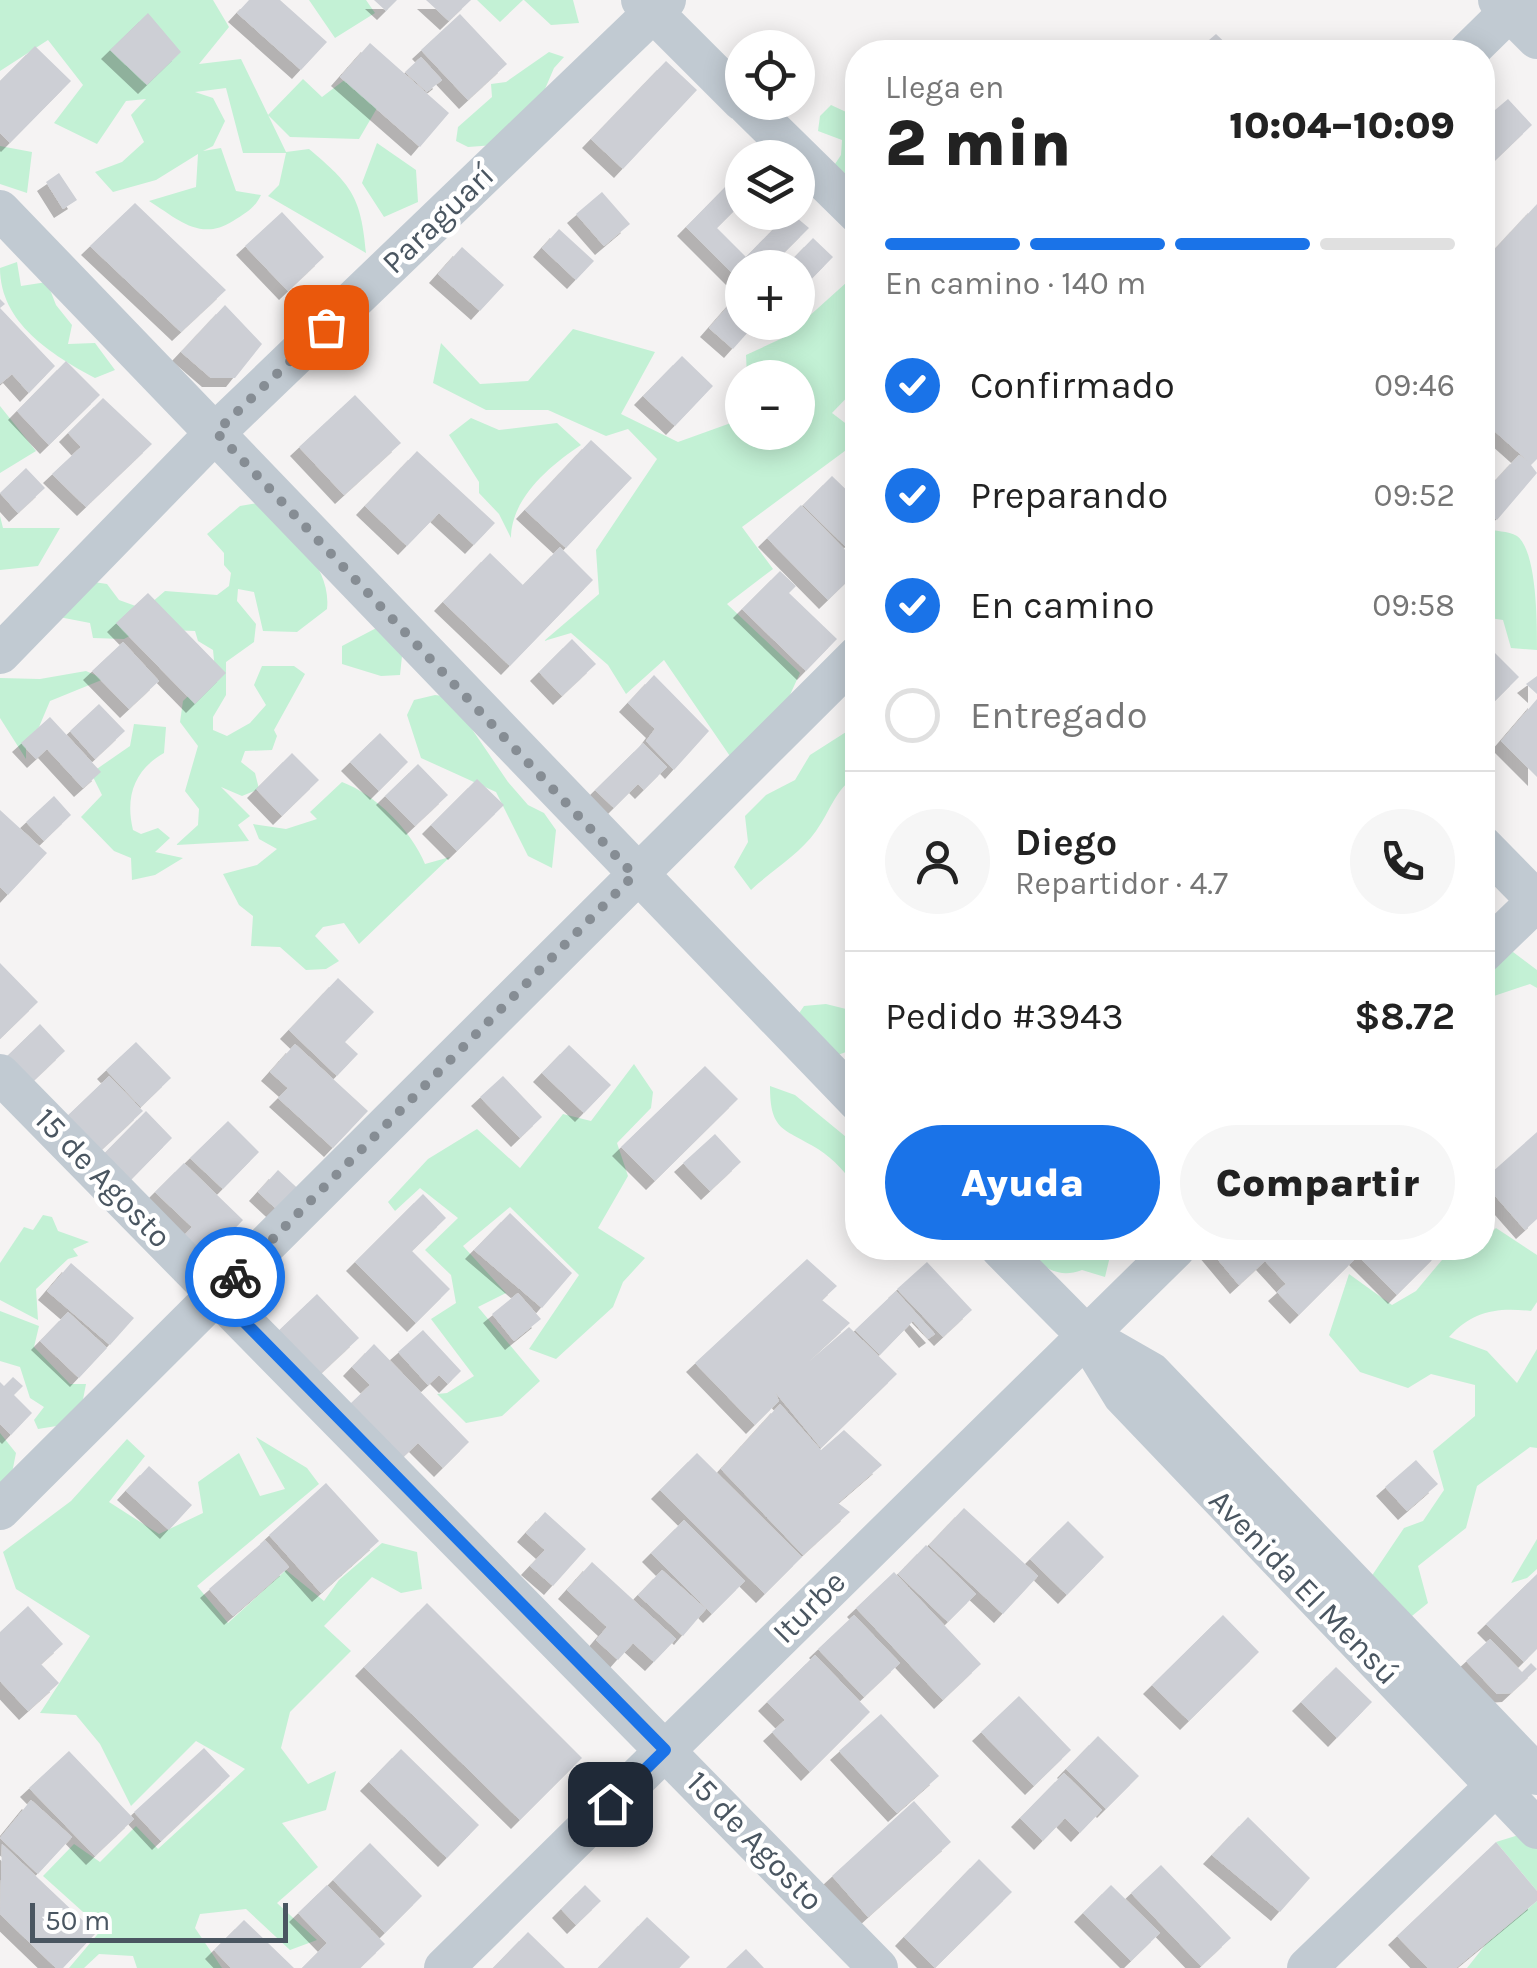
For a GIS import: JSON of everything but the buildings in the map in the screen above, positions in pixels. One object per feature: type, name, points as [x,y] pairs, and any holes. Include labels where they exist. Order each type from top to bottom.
[{"type":"street","points":[[654,4],[725,82]]},
{"type":"street","name":"Paraguarí","points":[[0,654],[216,432],[654,4]]},
{"type":"street","points":[[1483,40],[1516,13]]},
{"type":"street","points":[[761,120],[845,201]]},
{"type":"street","points":[[0,210],[216,432],[634,875],[845,1089]]},
{"type":"street","points":[[0,1510],[845,668]]},
{"type":"street","points":[[1495,858],[1537,901],[1495,941]]},
{"type":"street","name":"15 de Agosto","points":[[0,1074],[878,1968]]},
{"type":"street","name":"Avenida El Mensú","points":[[1012,1260],[1085,1334],[1124,1396],[1522,1767],[1537,1828]]},
{"type":"street","name":"Iturbe","points":[[444,1968],[1163,1260]]},
{"type":"street","points":[[1308,1968],[1522,1767]]},
{"type":"green space","points":[[0,0],[213,0],[229,27],[199,64],[241,59],[286,152],[309,149],[345,183],[361,218],[366,253],[268,196],[279,185],[286,153],[243,153],[226,88],[195,92],[213,98],[225,121],[213,146],[203,151],[221,148],[236,191],[261,195],[250,210],[221,227],[200,229],[149,201],[196,187],[198,154],[156,180],[113,192],[95,172],[122,162],[144,142],[131,115],[146,99],[126,101],[97,144],[54,123],[83,85],[48,40],[0,71]]},
{"type":"green space","points":[[309,0],[366,0],[375,13],[335,38]]},
{"type":"green space","points":[[477,0],[523,0],[500,22]]},
{"type":"green space","points":[[524,0],[573,0],[579,23],[551,25]]},
{"type":"green space","points":[[549,52],[564,57],[554,68],[542,96],[495,145],[468,147],[456,141],[458,127],[492,97],[491,84],[506,82]]},
{"type":"green space","points":[[351,75],[380,103],[359,139],[290,137],[268,115],[303,79],[322,97]]},
{"type":"green space","points":[[831,105],[845,111],[845,179],[833,167],[841,155],[842,140],[818,131],[820,116]]},
{"type":"green space","points":[[377,143],[416,170],[418,202],[384,217],[362,183]]},
{"type":"green space","points":[[0,146],[32,152],[27,193],[0,184]]},
{"type":"green space","points":[[17,262],[21,286],[47,282],[56,305],[72,325],[68,344],[95,343],[115,370],[95,378],[31,335],[2,288],[0,268]]},
{"type":"green space","points":[[845,284],[845,399],[832,413],[845,423],[845,451],[742,527],[773,569],[727,604],[800,673],[778,721],[734,762],[664,660],[626,694],[608,665],[571,633],[544,641],[599,594],[596,550],[657,459],[628,429],[606,436],[548,410],[486,410],[433,383],[441,343],[480,384],[528,381],[573,329],[655,352],[621,414],[678,442],[725,425],[725,450],[815,450],[815,360],[746,360],[746,355],[778,340],[815,340],[815,311]]},
{"type":"green space","points":[[0,406],[36,451],[0,473]]},
{"type":"green space","points":[[471,418],[499,430],[557,423],[581,445],[534,485],[517,510],[511,538],[499,514],[479,493],[479,482],[449,435]]},
{"type":"green space","points":[[258,503],[315,563],[327,592],[327,609],[297,632],[263,631],[254,592],[238,589],[237,601],[256,624],[254,642],[226,662],[226,695],[213,717],[213,730],[227,736],[250,723],[266,705],[254,685],[262,666],[294,666],[305,674],[274,730],[277,736],[272,750],[245,751],[241,762],[255,773],[259,789],[242,796],[221,787],[250,816],[238,825],[249,841],[176,845],[198,825],[199,809],[185,791],[198,746],[180,722],[183,701],[215,670],[213,650],[198,641],[195,631],[143,629],[124,639],[93,638],[90,623],[59,617],[87,581],[107,584],[119,600],[144,609],[165,591],[217,595],[229,586],[231,573],[224,565],[224,553],[207,534],[240,506]]},
{"type":"green space","points":[[0,516],[3,528],[60,528],[38,566],[0,570]]},
{"type":"green space","points":[[1495,531],[1517,536],[1529,556],[1537,650],[1511,648],[1503,620],[1495,619]]},
{"type":"green space","points":[[384,624],[402,656],[400,675],[381,676],[342,664],[342,646]]},
{"type":"green space","points":[[86,671],[104,679],[50,701],[39,727],[26,740],[26,759],[0,718],[0,678],[40,679]]},
{"type":"green space","points":[[435,695],[450,697],[508,782],[528,805],[544,813],[556,830],[552,868],[528,856],[496,792],[421,758],[407,715],[414,700]]},
{"type":"green space","points":[[134,724],[166,727],[164,753],[145,768],[134,786],[130,806],[133,830],[141,834],[158,828],[170,838],[155,852],[183,858],[155,875],[132,880],[131,858],[114,851],[81,817],[102,795],[91,773],[130,746]]},
{"type":"green space","points":[[845,733],[845,786],[809,839],[751,890],[734,867],[748,842],[745,816],[766,795],[795,780],[810,755]]},
{"type":"green space","points":[[342,782],[391,815],[425,864],[450,857],[359,944],[344,923],[323,927],[315,936],[339,961],[326,969],[306,970],[280,947],[251,946],[253,916],[239,905],[223,874],[257,865],[277,849],[259,839],[253,824],[286,829],[317,819],[310,812]]},
{"type":"green space","points":[[1513,952],[1537,970],[1537,988],[1530,984],[1495,996],[1495,956]]},
{"type":"green space","points":[[826,1004],[845,1009],[845,1052],[835,1056],[793,1022],[804,1006]]},
{"type":"green space","points":[[634,1064],[653,1092],[651,1108],[617,1143],[628,1176],[598,1228],[645,1258],[623,1282],[613,1307],[556,1359],[529,1349],[579,1275],[510,1207],[463,1246],[506,1293],[478,1307],[540,1381],[502,1416],[466,1423],[437,1394],[447,1393],[474,1376],[431,1319],[456,1303],[451,1275],[425,1250],[458,1218],[420,1188],[395,1211],[388,1202],[428,1159],[477,1129],[520,1168],[563,1114],[591,1121]]},
{"type":"green space","points":[[770,1086],[795,1095],[845,1136],[845,1173],[818,1149],[781,1127]]},
{"type":"green space","points":[[43,1215],[52,1217],[58,1231],[89,1242],[73,1249],[78,1256],[68,1259],[36,1289],[38,1320],[0,1300],[0,1263],[24,1227],[33,1230]]},
{"type":"green space","points":[[1495,1229],[1537,1255],[1537,1302],[1531,1311],[1496,1311],[1476,1316],[1449,1337],[1487,1351],[1517,1383],[1537,1349],[1537,1448],[1530,1447],[1477,1486],[1466,1528],[1418,1566],[1428,1603],[1402,1624],[1371,1577],[1404,1528],[1423,1521],[1444,1490],[1433,1451],[1475,1416],[1475,1385],[1431,1374],[1408,1388],[1360,1372],[1329,1335],[1349,1274],[1392,1305],[1416,1291],[1442,1260],[1495,1260]]},
{"type":"green space","points":[[1037,1260],[1109,1260],[1105,1277],[1082,1270],[1054,1271]]},
{"type":"green space","points":[[0,1311],[39,1326],[34,1347],[70,1384],[86,1384],[80,1415],[69,1424],[38,1429],[34,1420],[44,1407],[30,1398],[20,1367],[0,1361]]},
{"type":"green space","points":[[0,1433],[16,1453],[10,1483],[0,1490]]},
{"type":"green space","points":[[256,1437],[307,1468],[319,1484],[197,1586],[228,1623],[286,1570],[324,1601],[339,1580],[382,1543],[417,1552],[422,1589],[401,1593],[372,1577],[324,1626],[351,1651],[290,1712],[281,1748],[308,1784],[336,1771],[326,1810],[282,1823],[318,1867],[277,1903],[317,1940],[290,1950],[246,1909],[200,1914],[195,1928],[222,1968],[137,1968],[133,1956],[99,1954],[84,1968],[69,1968],[102,1929],[43,1876],[74,1844],[100,1862],[136,1826],[158,1849],[245,1769],[196,1741],[131,1806],[100,1744],[76,1715],[40,1713],[90,1636],[16,1589],[3,1552],[71,1501],[127,1439],[145,1456],[109,1502],[159,1534],[203,1513],[198,1482],[239,1453],[260,1496],[285,1489]]},
{"type":"green space","points":[[1537,1539],[1537,1569],[1527,1578],[1511,1583]]},
{"type":"green space","points":[[1528,1832],[1537,1838],[1537,1891],[1496,1842]]},
{"type":"green space","points":[[1537,1901],[1537,1968],[1467,1968],[1486,1944]]},
{"type":"way so far","points":[[235,1277],[634,875],[216,432],[326,327]]},
{"type":"route","points":[[235,1277],[217,1294],[665,1750],[610,1804]]}]
